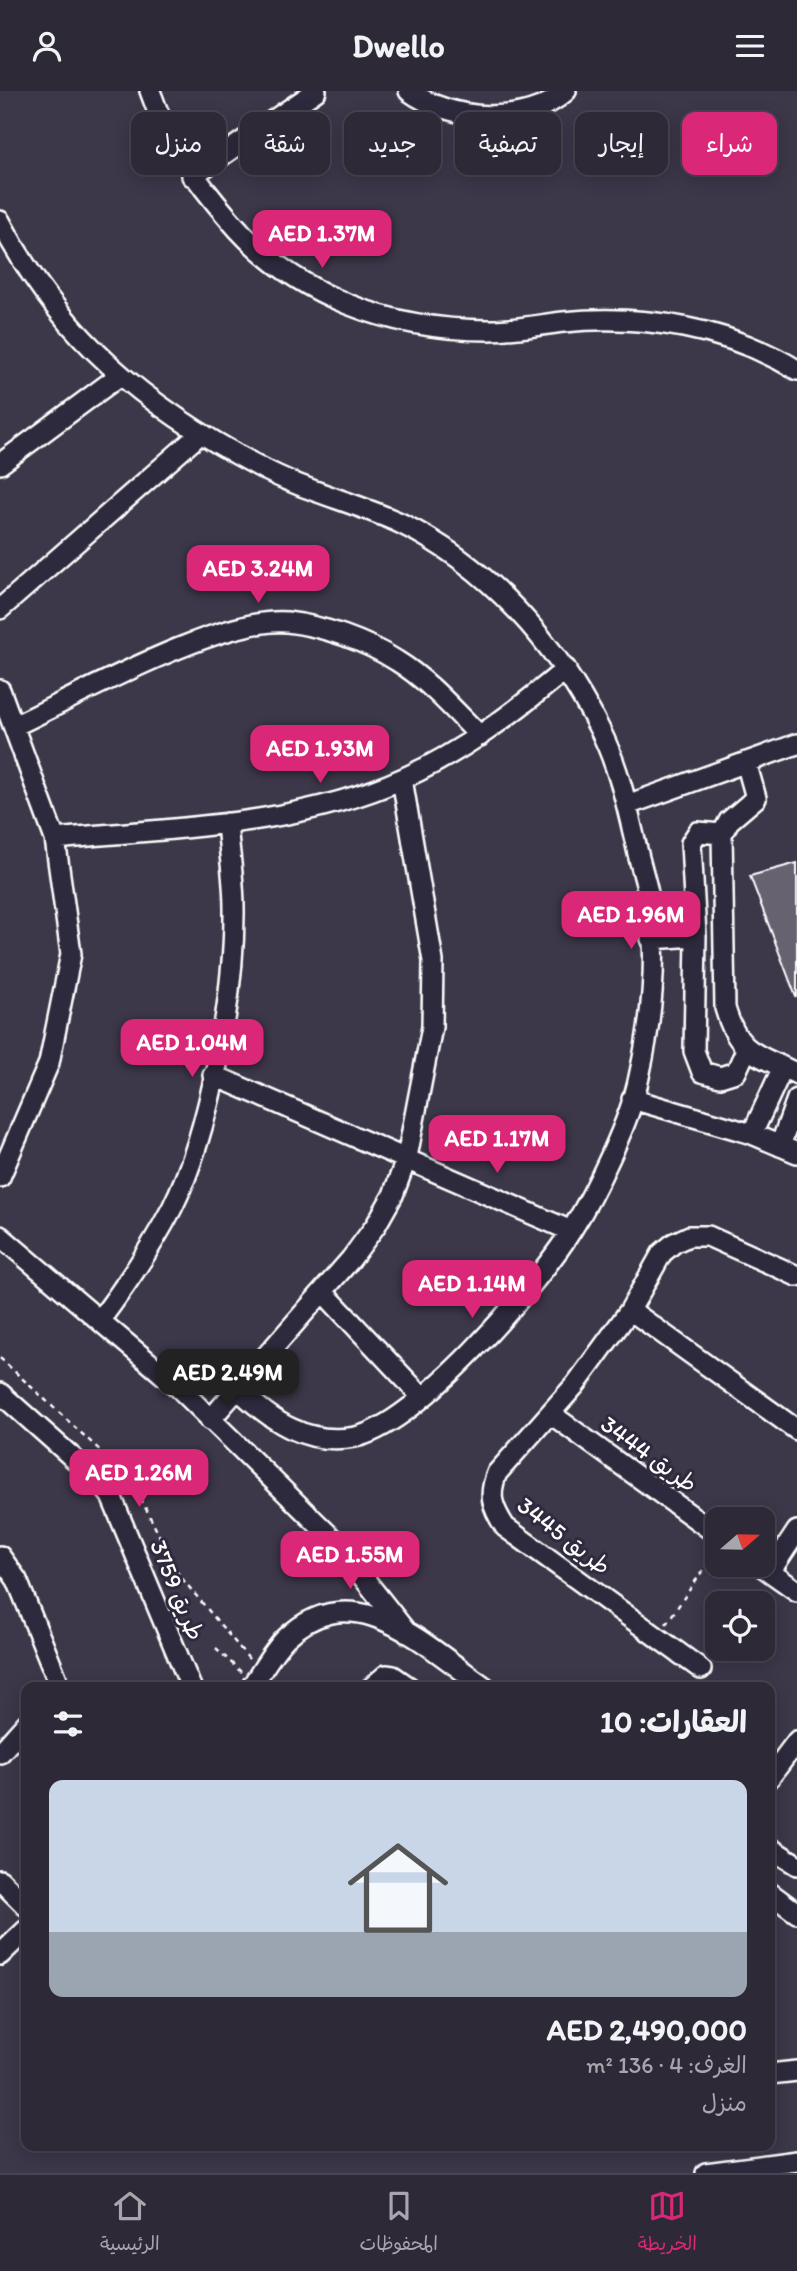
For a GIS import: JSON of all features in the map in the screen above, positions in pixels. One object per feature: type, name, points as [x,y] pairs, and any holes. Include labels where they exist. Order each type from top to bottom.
[{"type":"street","points":[[150,91],[157,113],[192,176],[246,239],[287,273],[333,299],[384,318],[436,328],[527,329],[563,322],[644,322],[686,326],[763,349],[797,370]]},
{"type":"street","points":[[192,176],[316,91]]},
{"type":"street","points":[[409,91],[446,109],[477,115],[507,114],[537,107],[566,91]]},
{"type":"street","points":[[0,221],[7,253],[79,338],[119,376],[200,434],[265,470],[401,524],[464,562],[519,611],[566,669],[602,734],[627,805],[651,909],[652,988],[639,1080],[621,1130],[571,1231],[502,1318],[422,1397],[386,1426],[359,1437],[331,1440],[303,1435],[277,1423],[238,1389]]},
{"type":"street","points":[[0,464],[119,376]]},
{"type":"street","points":[[0,609],[200,434]]},
{"type":"street","points":[[13,726],[233,628],[286,622],[345,636],[397,661],[442,698],[480,736]]},
{"type":"street","points":[[55,839],[227,823],[283,815],[344,800],[402,779],[480,736],[566,669]]},
{"type":"street","points":[[0,690],[55,839],[71,954],[50,1063],[0,1177]]},
{"type":"street","points":[[627,805],[797,744]]},
{"type":"street","points":[[746,762],[756,798],[729,821],[722,834],[725,1008],[732,1033],[746,1050],[790,1071],[752,1135]]},
{"type":"street","points":[[210,1420],[324,1293],[376,1225],[393,1195],[407,1157],[432,1027],[433,961],[402,779]]},
{"type":"street","points":[[100,1320],[141,1265],[173,1205],[197,1142],[229,992],[234,907],[227,823]]},
{"type":"street","points":[[722,834],[698,832],[691,843],[696,936],[694,1051],[697,1062],[707,1076],[727,1076],[740,1065],[746,1050]]},
{"type":"street","points":[[652,939],[696,936]]},
{"type":"street","points":[[213,1075],[407,1157],[571,1231]]},
{"type":"street","points":[[632,1099],[752,1135],[789,1149],[797,1098]]},
{"type":"street","points":[[0,1236],[100,1320],[210,1420],[332,1538],[407,1633]]},
{"type":"street","name":"طريق 3445","points":[[701,1669],[505,1527],[496,1513],[491,1489],[497,1473],[551,1414],[629,1310],[662,1253],[689,1236],[708,1237],[797,1276]]},
{"type":"street","points":[[324,1293],[422,1397]]},
{"type":"street","points":[[629,1310],[797,1430]]},
{"type":"street","name":"طريق 3759","points":[[0,1393],[99,1481],[111,1496],[189,1682]]},
{"type":"street","name":"طريق 3444","points":[[551,1414],[705,1526]]},
{"type":"street","points":[[775,1556],[797,1531]]},
{"type":"street","points":[[0,1556],[12,1571],[20,1588],[57,1682]]},
{"type":"street","points":[[775,1575],[797,1591]]},
{"type":"street","points":[[0,1583],[20,1588]]},
{"type":"street","points":[[255,1682],[284,1640],[314,1618],[338,1611],[360,1612],[390,1622],[471,1682]]},
{"type":"street","points":[[378,1682],[386,1675],[401,1682]]},
{"type":"street","points":[[0,1753],[21,1736]]},
{"type":"street","points":[[775,1770],[797,1741]]},
{"type":"street","points":[[775,1850],[797,1865]]},
{"type":"street","points":[[0,1880],[21,1901]]},
{"type":"street","points":[[775,1897],[797,1913]]},
{"type":"street","points":[[0,1955],[21,1935]]},
{"type":"street","points":[[775,2073],[797,2071]]},
{"type":"street","points":[[705,2173],[797,2161]]},
{"type":"path","points":[[657,1637],[705,1567]]},
{"type":"path","points":[[216,1647],[248,1682]]},
{"type":"building","points":[[797,863],[797,996],[796,997],[750,876]]}]
